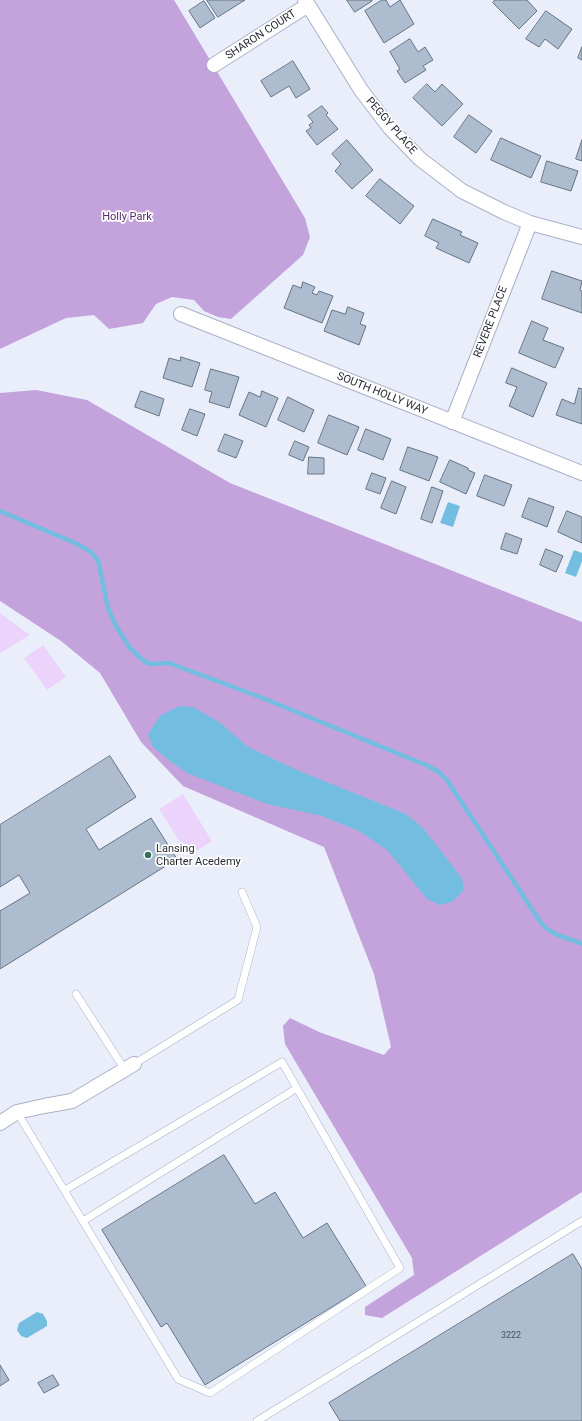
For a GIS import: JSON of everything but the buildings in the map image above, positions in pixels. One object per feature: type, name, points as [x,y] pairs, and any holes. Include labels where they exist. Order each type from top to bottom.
[{"type":"street","name":"SHARON COURT","points":[[214,65],[306,3]]},
{"type":"street","name":"PEGGY PLACE","points":[[306,3],[361,90],[390,128],[420,159],[462,190],[530,223],[582,237]]},
{"type":"street","name":"REVERE PLACE","points":[[452,422],[530,223]]},
{"type":"street","name":"SOUTH HOLLY WAY","points":[[181,314],[582,473]]},
{"type":"street","points":[[0,1123],[17,1112],[72,1101],[129,1067]]},
{"type":"lane","points":[[76,994],[129,1067],[238,1000],[250,949],[257,927],[242,892]]},
{"type":"lane","points":[[17,1112],[178,1379],[210,1393],[400,1268],[282,1062],[65,1190]]},
{"type":"lane","points":[[83,1220],[297,1088]]},
{"type":"lane","points":[[257,1421],[582,1221]]},
{"type":"shaded area","points":[[0,613],[30,635],[0,653]]},
{"type":"shaded area","points":[[43,645],[66,677],[47,690],[24,658]]},
{"type":"shaded area","points":[[183,794],[212,841],[189,856],[159,809]]},
{"type":"green space","name":"Holly Park","points":[[0,0],[174,0],[305,218],[310,237],[303,255],[231,319],[218,317],[204,311],[194,300],[172,297],[156,304],[143,323],[109,329],[94,315],[66,318],[0,349]]},
{"type":"green space","points":[[36,390],[87,400],[230,483],[582,622],[582,1192],[382,1318],[365,1315],[365,1307],[414,1275],[412,1258],[285,1044],[283,1026],[290,1018],[319,1032],[384,1055],[391,1047],[374,974],[324,847],[183,786],[141,742],[100,673],[61,641],[0,601],[0,393]]},
{"type":"water","points":[[448,502],[460,506],[453,527],[440,523]]},
{"type":"water","points":[[574,550],[582,553],[582,561],[576,577],[565,573]]},
{"type":"water","points":[[180,706],[193,707],[219,722],[248,747],[297,770],[406,814],[423,828],[462,878],[464,890],[452,902],[440,905],[427,899],[387,850],[359,831],[322,816],[267,804],[187,773],[153,747],[148,734],[161,715]]},
{"type":"water","points":[[37,1312],[43,1314],[47,1321],[47,1326],[27,1338],[21,1336],[17,1330],[19,1323]]},
{"type":"waterway","points":[[0,511],[75,543],[90,551],[98,560],[108,608],[116,626],[130,648],[145,662],[151,664],[169,663],[260,697],[426,765],[439,772],[447,780],[541,923],[556,934],[582,944]]},
{"type":"place","name":"Lansing Charter Acedemy","points":[[148,855]]}]
